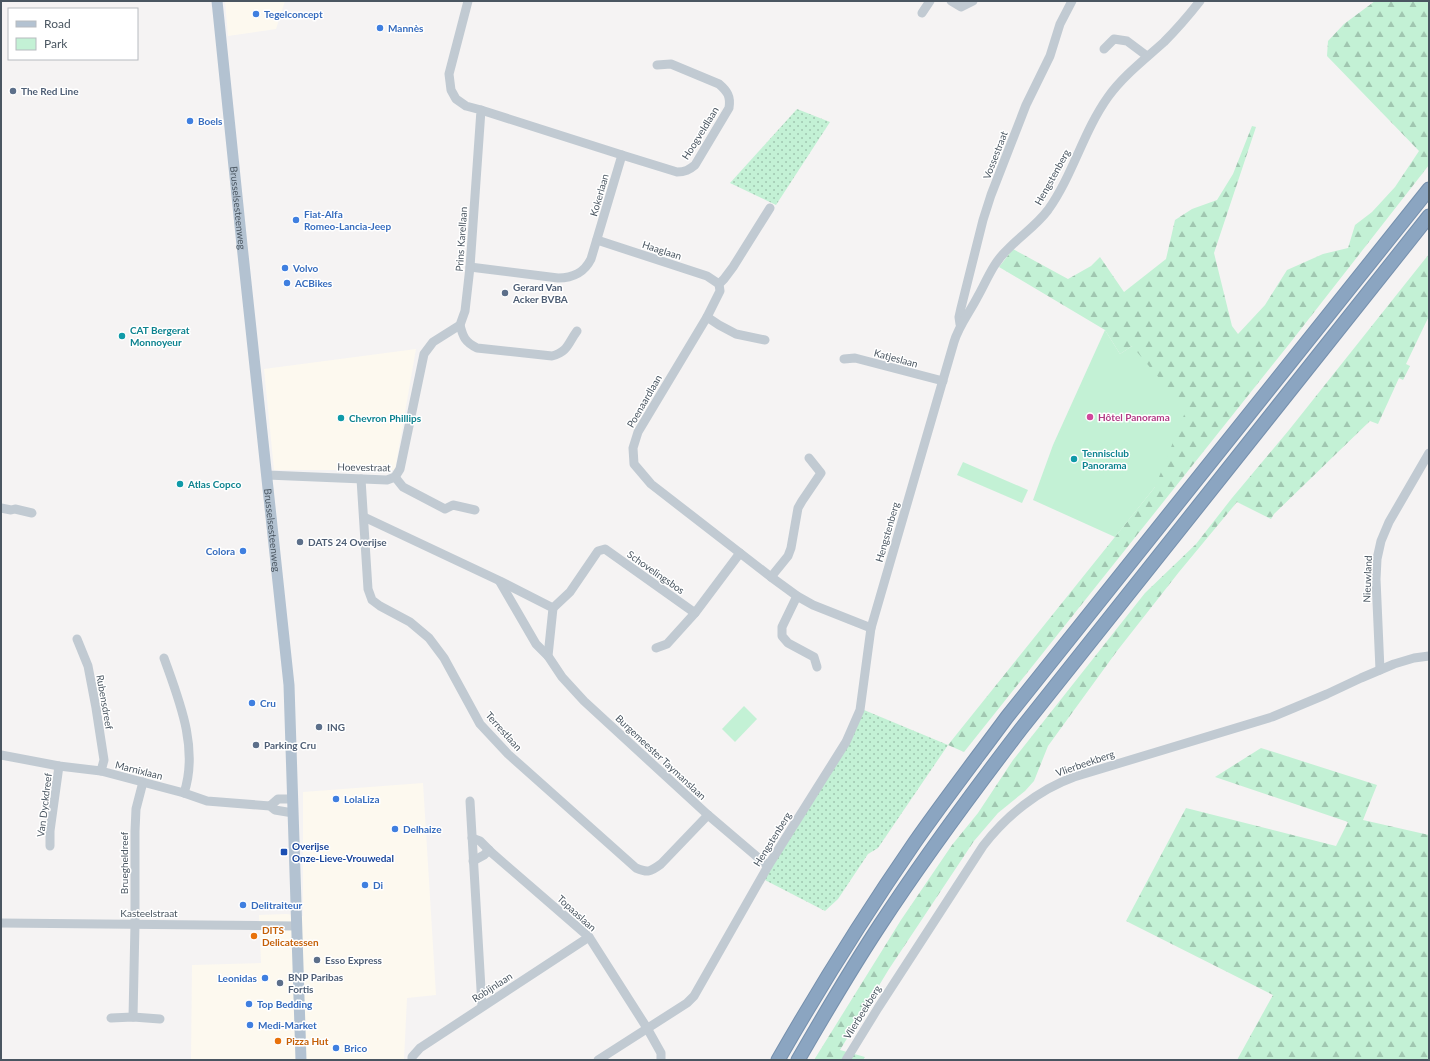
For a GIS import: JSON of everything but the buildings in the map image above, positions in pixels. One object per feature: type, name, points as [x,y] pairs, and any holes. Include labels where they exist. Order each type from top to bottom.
[{"type":"highway","points":[[778,1060],[813,998],[864,918],[955,786],[1007,718],[1429,189]]},
{"type":"highway","points":[[798,1060],[879,926],[929,852],[969,798],[1021,729],[1429,216]]},
{"type":"main road","name":"Brusselsesteenweg","points":[[217,1],[289,685],[301,1060]]},
{"type":"street","points":[[468,1],[449,74],[451,90],[456,99],[466,106],[622,155]]},
{"type":"street","points":[[922,13],[930,1]]},
{"type":"street","points":[[951,1],[961,7],[973,1]]},
{"type":"street","name":"Vossestraat","points":[[960,324],[960,308],[991,195],[1026,105],[1050,56],[1060,24],[1072,1]]},
{"type":"street","name":"Hengstenberg","points":[[598,1060],[686,1003],[694,996],[768,866],[846,742],[860,710],[871,628],[960,324],[978,297],[999,259],[1036,224],[1049,208],[1064,183],[1094,121],[1107,98],[1120,83],[1178,26],[1200,1]]},
{"type":"street","points":[[1104,49],[1114,39],[1127,41],[1148,56]]},
{"type":"street","name":"Hoogveldlaan","points":[[622,155],[677,172],[684,172],[695,165],[729,108],[729,95],[725,89],[718,84],[671,64],[657,65]]},
{"type":"street","name":"Prins Karellaan","points":[[460,325],[465,311],[470,267],[482,110]]},
{"type":"street","name":"Kokerlaan","points":[[470,267],[566,278],[578,274],[588,265],[597,240],[622,155]]},
{"type":"street","name":"Poenaardlaan","points":[[770,208],[733,267],[719,284],[720,291],[707,317],[638,432],[633,448],[634,464],[651,484],[771,578],[797,596],[813,605],[871,628]]},
{"type":"street","name":"Haaglaan","points":[[597,240],[707,276],[719,284]]},
{"type":"street","points":[[707,317],[719,326],[736,334],[765,340]]},
{"type":"street","points":[[395,477],[400,469],[424,354],[433,342],[460,325],[463,336],[468,344],[477,348],[552,356],[561,353],[568,348],[571,339],[577,331]]},
{"type":"street","name":"Katjeslaan","points":[[844,359],[855,358],[943,381]]},
{"type":"street","name":"Nieuwland","points":[[1380,670],[1377,559],[1381,541],[1389,522],[1425,469],[1429,452]]},
{"type":"street","points":[[771,578],[788,556],[791,548],[798,508],[821,473],[809,458]]},
{"type":"street","name":"Hoevestraat","points":[[267,475],[387,480],[395,477],[403,487],[445,510],[453,505],[475,510]]},
{"type":"street","name":"Terrestlaan","points":[[361,479],[368,589],[372,600],[410,622],[429,638],[444,658],[480,724],[508,754],[636,868],[644,872],[651,871],[660,864],[708,815]]},
{"type":"street","points":[[1,508],[11,510],[15,509],[32,513]]},
{"type":"street","points":[[364,517],[500,581],[553,608],[548,656]]},
{"type":"street","name":"Schovelingsbos","points":[[553,608],[570,592],[598,551],[605,549],[694,613]]},
{"type":"street","points":[[656,648],[667,644],[694,613],[740,553]]},
{"type":"street","name":"Burgemeester Taymanslaan","points":[[500,581],[536,644],[548,656],[562,677],[584,701],[708,815],[768,866]]},
{"type":"street","points":[[797,596],[782,627],[782,636],[788,643],[814,657],[817,667]]},
{"type":"street","name":"Rubensdreef","points":[[77,639],[88,666],[96,708],[104,760],[100,771]]},
{"type":"street","name":"Vlierbeekberg","points":[[846,1060],[982,846],[1000,826],[1032,800],[1050,788],[1074,777],[1272,717],[1328,694],[1380,670],[1414,658],[1429,656]]},
{"type":"street","points":[[164,658],[184,714],[188,744],[188,779],[184,793]]},
{"type":"street","name":"Marnixlaan","points":[[1,755],[59,766],[100,771],[184,793],[207,801],[270,806],[275,810],[293,813]]},
{"type":"street","name":"Van Dyckdreef","points":[[50,846],[50,831],[59,766]]},
{"type":"street","name":"Bruegheldreef","points":[[133,1017],[135,831],[136,809],[143,782]]},
{"type":"street","name":"Marnixlaan","points":[[270,806],[278,799],[293,799]]},
{"type":"street","points":[[470,801],[482,1006]]},
{"type":"street","name":"Topaaslaan","points":[[472,838],[480,841],[589,937],[647,1028],[661,1053],[662,1060]]},
{"type":"street","points":[[474,861],[489,850]]},
{"type":"street","name":"Kasteelstraat","points":[[1,923],[296,926]]},
{"type":"street","name":"Robijnlaan","points":[[412,1060],[412,1057],[420,1048],[589,937]]},
{"type":"street","points":[[111,1018],[133,1017],[160,1019]]},
{"type":"shaded area","points":[[225,1],[285,1],[276,29],[228,36]]},
{"type":"shaded area","points":[[416,349],[395,470],[274,470],[264,369]]},
{"type":"shaded area","points":[[423,783],[436,995],[407,998],[404,1060],[191,1060],[192,965],[261,963],[259,915],[286,914],[303,916],[303,792]]},
{"type":"green space","points":[[1375,1],[1429,1],[1429,165],[1290,343],[964,752],[948,745],[1155,487],[1132,346],[1120,354],[1105,330],[999,267],[1013,249],[1068,279],[1091,266],[1100,257],[1124,292],[1166,259],[1175,220],[1192,209],[1217,200],[1233,174],[1252,126],[1256,127],[1214,253],[1232,326],[1238,334],[1265,305],[1287,270],[1323,254],[1348,248],[1355,225],[1372,212],[1395,187],[1419,151],[1327,56],[1328,41],[1344,24]]},
{"type":"green space","points":[[797,109],[830,122],[776,205],[730,183]]},
{"type":"green space","points":[[1429,254],[1429,316],[1406,364],[1410,366],[1403,380],[1399,378],[1378,424],[1370,421],[1274,514],[1271,519],[1237,502],[1179,572],[1117,651],[1048,746],[1034,781],[1025,791],[998,813],[974,841],[889,969],[840,1050],[865,1057],[863,1060],[814,1060],[901,920],[952,845],[978,813],[1013,760],[1145,593],[1196,544]]},
{"type":"green space","points":[[1105,330],[1120,354],[1132,346],[1186,410],[1155,487],[1115,537],[1033,500],[1053,445]]},
{"type":"green space","points":[[963,462],[1028,490],[1022,503],[957,475]]},
{"type":"green space","points":[[744,706],[757,719],[735,742],[722,729]]},
{"type":"green space","points":[[864,710],[948,745],[878,848],[868,854],[838,899],[825,911],[763,879]]},
{"type":"green space","points":[[1261,748],[1377,785],[1363,820],[1429,835],[1429,1060],[1237,1060],[1273,995],[1126,921],[1186,808],[1336,846],[1348,822],[1215,777]]},
{"type":"place","name":"Tegelconcept","points":[[256,14]]},
{"type":"place","name":"Mannès","points":[[380,28]]},
{"type":"place","name":"The Red Line","points":[[13,91]]},
{"type":"place","name":"Boels","points":[[190,121]]},
{"type":"place","name":"Fiat-Alfa Romeo-Lancia-Jeep","points":[[296,220]]},
{"type":"place","name":"Volvo","points":[[285,268]]},
{"type":"place","name":"ACBikes","points":[[287,283]]},
{"type":"place","name":"Gerard Van Acker BVBA","points":[[505,293]]},
{"type":"place","name":"CAT Bergerat Monnoyeur","points":[[122,336]]},
{"type":"place","name":"Hôtel Panorama","points":[[1090,417]]},
{"type":"place","name":"Chevron Phillips","points":[[341,418]]},
{"type":"place","name":"Tennisclub Panorama","points":[[1074,459]]},
{"type":"place","name":"Atlas Copco","points":[[180,484]]},
{"type":"place","name":"DATS 24 Overijse","points":[[300,542]]},
{"type":"place","name":"Colora","points":[[243,551]]},
{"type":"place","name":"Cru","points":[[252,703]]},
{"type":"place","name":"ING","points":[[319,727]]},
{"type":"place","name":"Parking Cru","points":[[256,745]]},
{"type":"place","name":"LolaLiza","points":[[336,799]]},
{"type":"place","name":"Delhaize","points":[[395,829]]},
{"type":"place","name":"Overijse Onze-Lieve-Vrouwedal","points":[[284,852]]},
{"type":"place","name":"Di","points":[[365,885]]},
{"type":"place","name":"Delitraiteur","points":[[243,905]]},
{"type":"place","name":"DITS Delicatessen","points":[[254,936]]},
{"type":"place","name":"Esso Express","points":[[317,960]]},
{"type":"place","name":"Leonidas","points":[[265,978]]},
{"type":"place","name":"BNP Paribas Fortis","points":[[280,983]]},
{"type":"place","name":"Top Bedding","points":[[249,1004]]},
{"type":"place","name":"Medi-Market","points":[[250,1025]]},
{"type":"place","name":"Pizza Hut","points":[[278,1041]]},
{"type":"place","name":"Brico","points":[[336,1048]]}]
